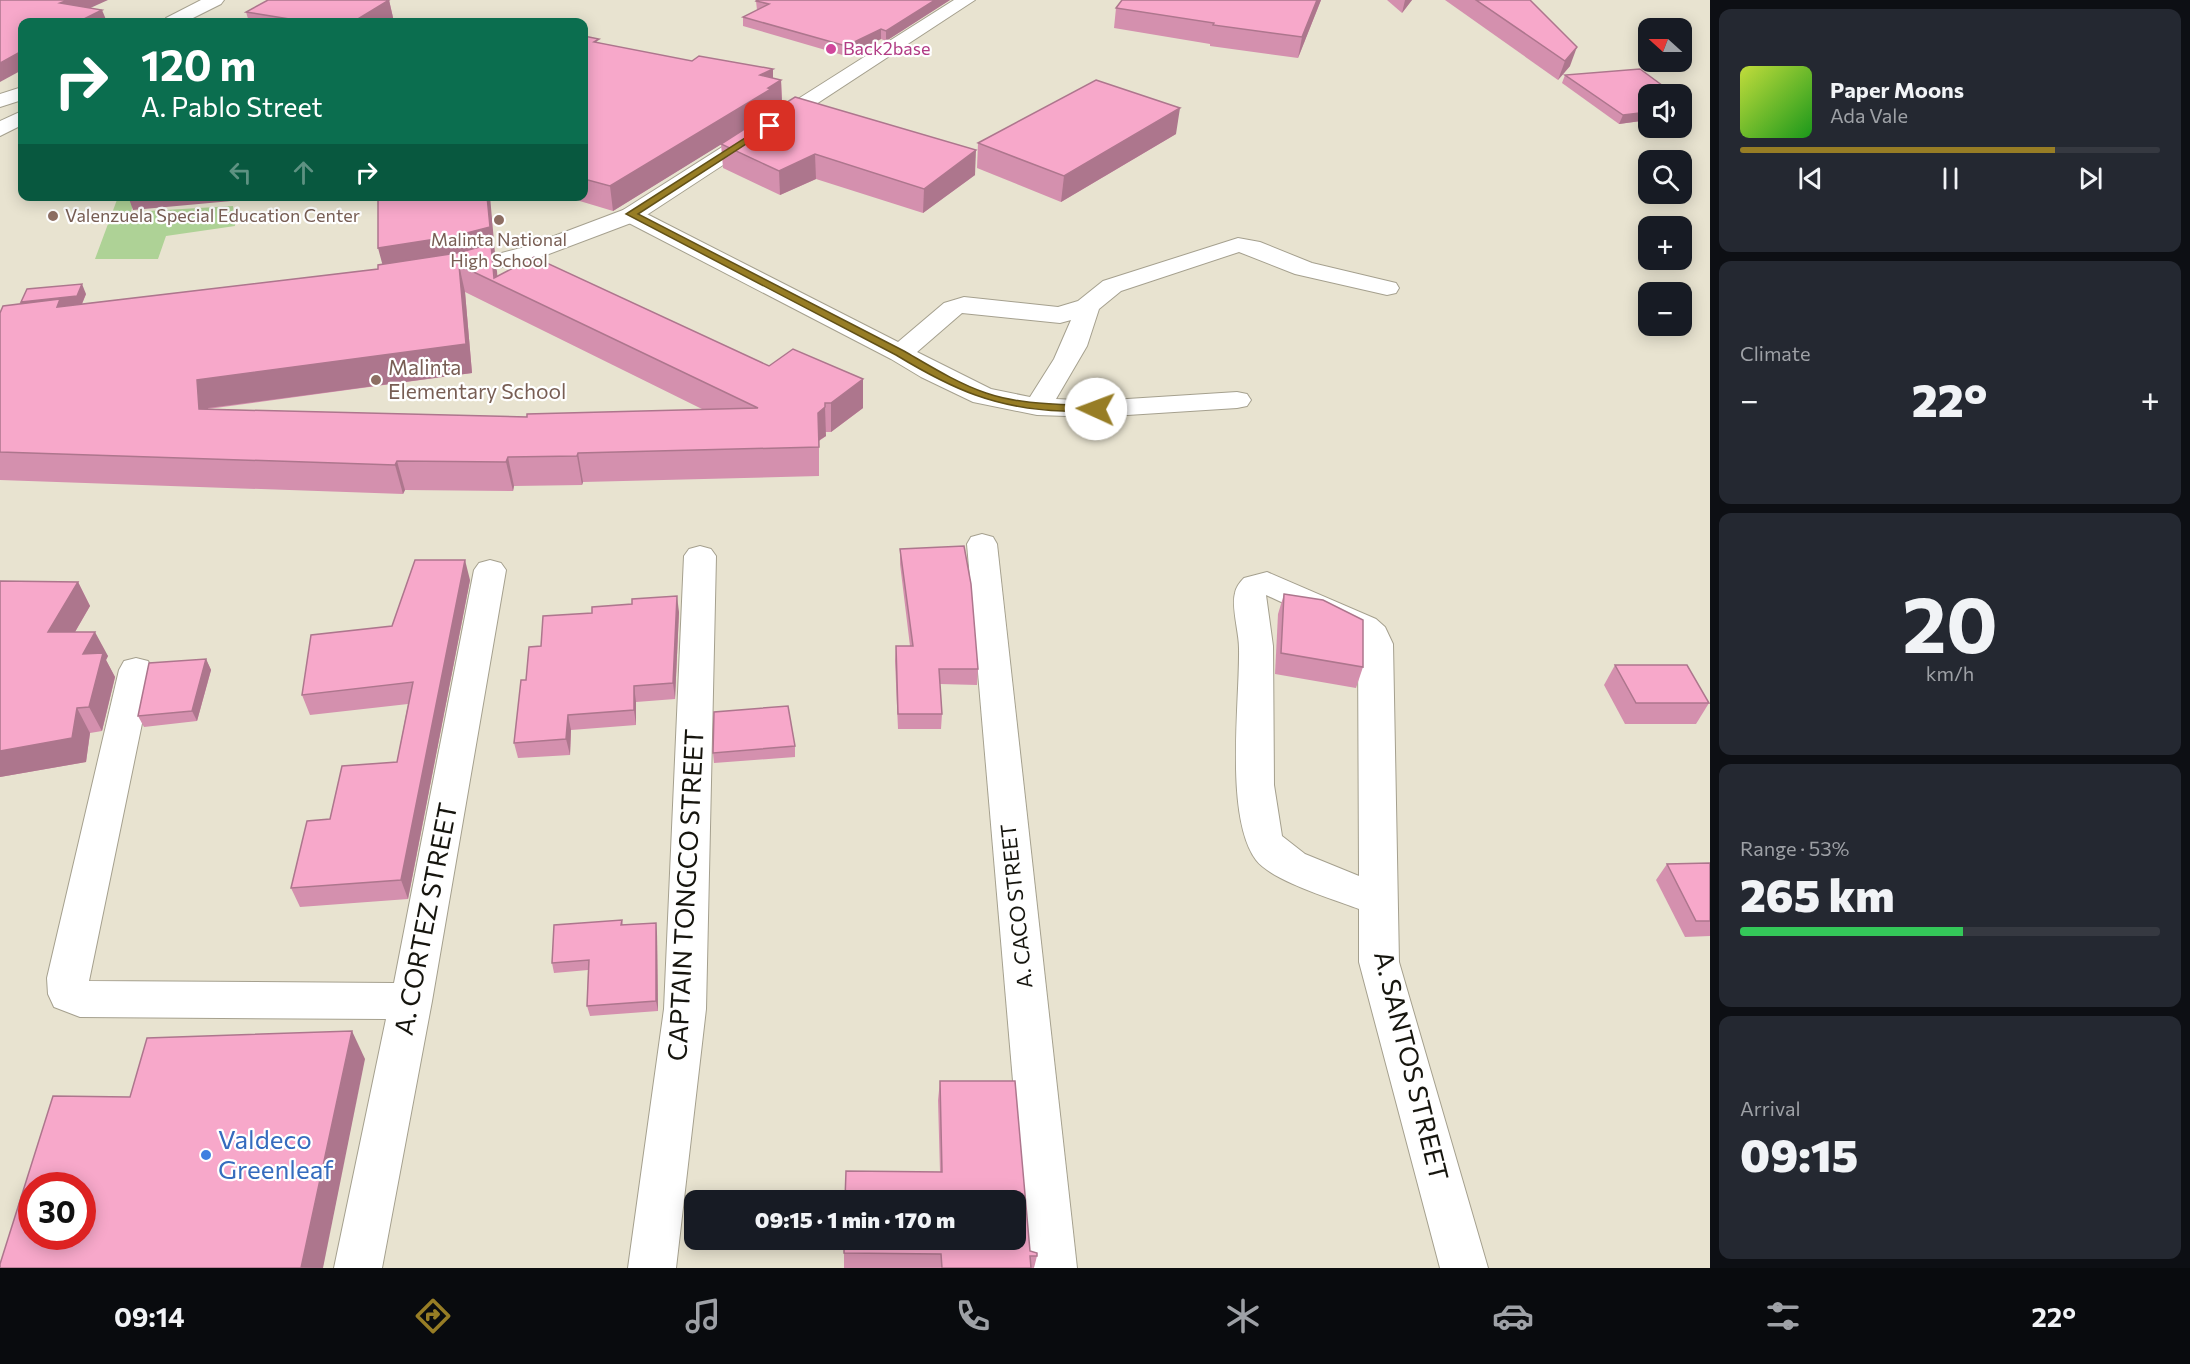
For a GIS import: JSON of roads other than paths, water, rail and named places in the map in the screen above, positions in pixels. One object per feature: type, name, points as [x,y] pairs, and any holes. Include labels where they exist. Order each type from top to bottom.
[{"type":"main road","points":[[180,18],[215,0]]},
{"type":"main road","points":[[428,276],[462,271],[533,252],[631,214],[966,0]]},
{"type":"main road","points":[[0,100],[18,94]]},
{"type":"main road","points":[[0,130],[18,119]]},
{"type":"main road","points":[[631,214],[900,353],[930,371],[983,396],[1037,407],[1096,409],[1237,399]]},
{"type":"main road","points":[[900,353],[953,308],[964,305],[1060,315],[1087,306],[1112,286],[1238,245],[1252,247],[1305,269],[1387,288]]},
{"type":"main road","points":[[1037,407],[1054,386],[1085,319],[1087,306]]},
{"type":"main road","name":"A. CACO STREET","points":[[982,544],[1053,1268]]},
{"type":"main road","name":"CAPTAIN TONGCO STREET","points":[[652,1268],[685,1009],[700,556]]},
{"type":"main road","name":"A. CORTEZ STREET","points":[[357,1268],[411,1001],[490,570]]},
{"type":"main road","name":"A. SANTOS STREET","points":[[1378,900],[1296,866],[1271,851],[1264,842],[1258,812],[1254,723],[1256,644],[1250,596],[1251,589],[1263,582],[1364,627],[1373,635],[1376,644],[1379,962],[1464,1268]]},
{"type":"main road","points":[[136,670],[68,978],[69,994],[80,999],[411,1001]]},
{"type":"place","name":"Back2base","points":[[831,49]]},
{"type":"place","name":"Valenzuela Special Education Center","points":[[53,216]]},
{"type":"place","name":"Malinta National High School","points":[[499,220]]},
{"type":"place","name":"Malinta Elementary School","points":[[376,380]]},
{"type":"place","name":"Valdeco Greenleaf","points":[[206,1155]]}]
